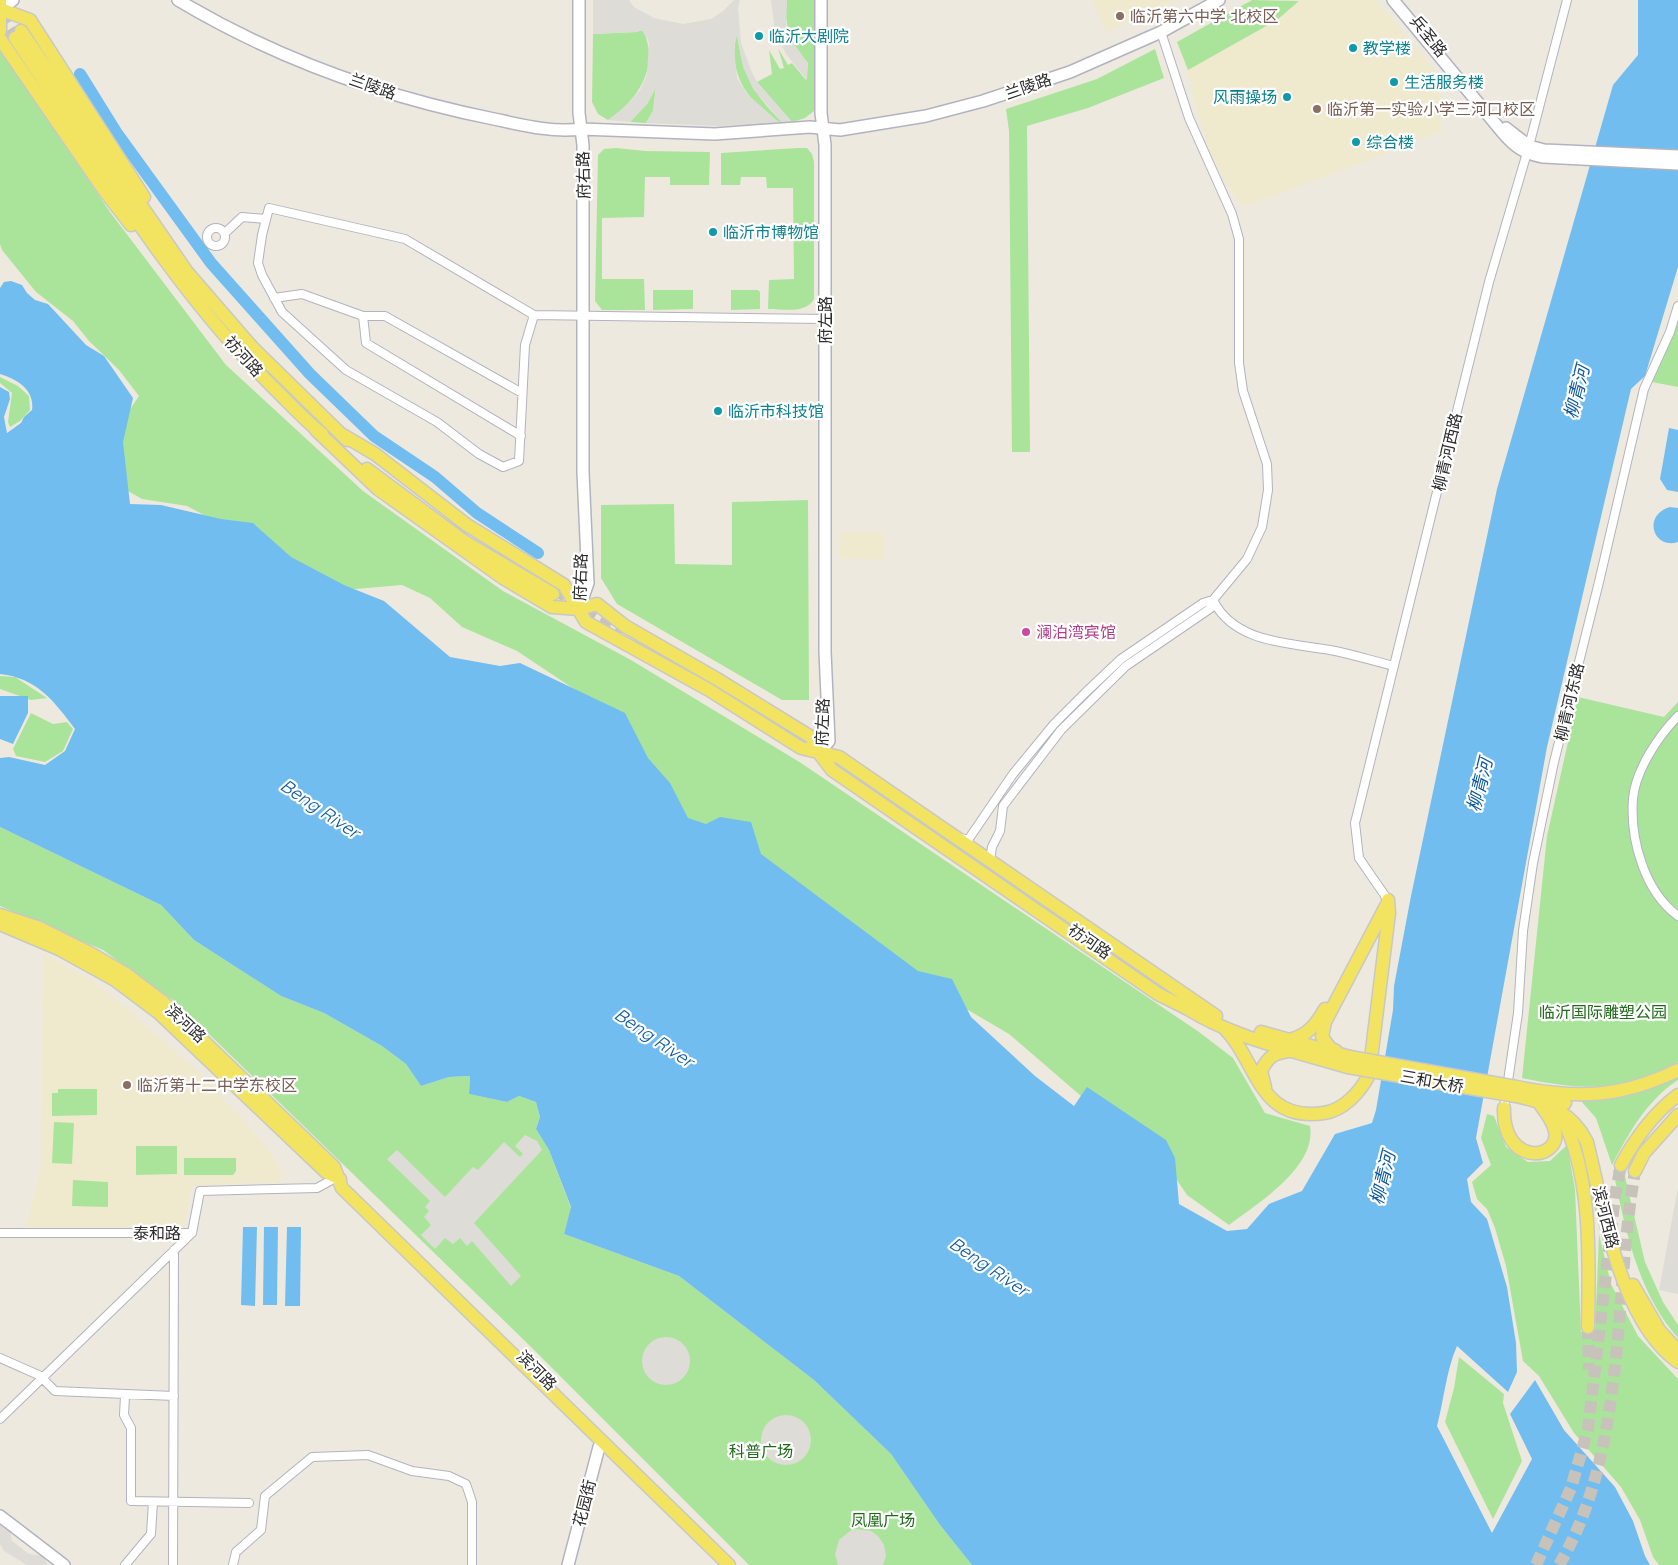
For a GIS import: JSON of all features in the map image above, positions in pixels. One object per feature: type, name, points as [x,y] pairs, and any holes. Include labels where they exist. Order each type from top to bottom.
[{"type":"main road","points":[[0,0],[0,32]]},
{"type":"main road","points":[[0,9],[7,0]]},
{"type":"main road","points":[[0,9],[13,0]]},
{"type":"main road","name":"兰陵路","points":[[178,0],[278,52],[408,98],[515,124],[567,131],[581,129]]},
{"type":"main road","name":"兰陵路","points":[[191,0],[280,46],[410,92],[485,111],[581,129],[599,136],[715,141],[810,134],[824,128],[924,110],[1021,82],[1082,60],[1155,27],[1206,0]]},
{"type":"main road","name":"府右路","points":[[578,609],[588,583],[583,472],[581,0]]},
{"type":"main road","name":"府左路","points":[[819,753],[829,741],[825,652],[823,0]]},
{"type":"main road","name":"兰陵路","points":[[824,128],[840,130],[891,123],[983,101],[1070,72],[1162,32],[1219,0]]},
{"type":"main road","name":"兵圣路","points":[[1393,0],[1514,146],[1528,150]]},
{"type":"main road","name":"兵圣路","points":[[1400,0],[1507,128],[1528,150]]},
{"type":"main road","points":[[0,9],[30,20],[168,234],[181,264]]},
{"type":"main road","name":"祊河路","points":[[18,34],[181,264],[252,347],[376,467],[434,511],[554,592],[465,542],[316,430],[241,356],[152,244],[18,34]]},
{"type":"main road","points":[[0,39],[104,190],[134,228],[152,244]]},
{"type":"main road","points":[[1528,150],[1678,164]]},
{"type":"main road","points":[[1575,155],[1678,156]]},
{"type":"main road","points":[[316,430],[378,489],[447,540],[552,607],[578,609],[597,604],[625,626],[717,679],[811,737],[819,753],[832,770],[850,773],[959,838],[1218,1021],[1232,1036],[1259,1084],[1272,1100],[1281,1106],[1311,1115],[1335,1111],[1362,1089],[1369,1075],[1374,1045],[1389,913],[1388,900]]},
{"type":"main road","points":[[341,434],[375,454],[467,525],[564,585],[586,622],[709,690],[801,748],[819,753]]},
{"type":"main road","name":"祊河路","points":[[850,773],[1158,994],[1218,1021],[1289,1046],[1349,1062]]},
{"type":"main road","name":"祊河路","points":[[850,773],[1218,1021]]},
{"type":"main road","points":[[1272,1100],[1263,1083],[1260,1071],[1267,1059],[1311,1030],[1320,1018],[1380,907],[1388,900]]},
{"type":"main road","points":[[1349,1062],[1330,1048],[1322,1037],[1325,1022],[1388,900]]},
{"type":"main road","name":"滨河路","points":[[0,915],[40,928],[88,952],[126,974],[163,1002],[334,1167],[342,1188],[729,1565]]},
{"type":"main road","name":"滨河路","points":[[0,924],[34,937],[116,980],[159,1013],[326,1172],[348,1184],[736,1565]]},
{"type":"main road","name":"三和大桥","points":[[1349,1062],[1516,1092]]},
{"type":"main road","name":"滨河西路","points":[[1516,1092],[1539,1096],[1612,1093],[1652,1082],[1678,1070]]},
{"type":"main road","points":[[1621,1165],[1632,1145],[1644,1130],[1678,1095]]},
{"type":"main road","points":[[1504,1108],[1505,1130],[1510,1140],[1517,1147],[1526,1152],[1537,1153],[1548,1150],[1554,1143],[1555,1132],[1539,1096]]},
{"type":"main road","points":[[1539,1096],[1562,1102],[1575,1112],[1586,1126],[1593,1140],[1634,1288],[1659,1330],[1678,1351]]},
{"type":"main road","name":"滨河西路","points":[[1539,1096],[1558,1109],[1580,1129],[1587,1142],[1620,1272],[1632,1304],[1652,1336],[1678,1362]]},
{"type":"main road","points":[[1558,1109],[1570,1134],[1579,1165],[1587,1235],[1588,1327]]},
{"type":"main road","points":[[1635,1171],[1644,1153],[1678,1115]]},
{"type":"main road","name":"花园街","points":[[568,1565],[596,1456],[602,1442]]},
{"type":"main road","points":[[0,1516],[64,1565]]},
{"type":"street","name":"柳青河西路","points":[[1388,900],[1359,858],[1355,823],[1489,282],[1528,150],[1567,0]]},
{"type":"street","points":[[990,860],[992,847],[1000,831],[1003,806],[1061,730],[1126,666],[1211,608],[1213,600],[1247,559],[1262,528],[1268,490],[1267,464],[1243,391],[1240,362],[1239,239],[1232,214],[1189,118],[1162,32]]},
{"type":"street","points":[[534,315],[524,345],[520,461],[503,467],[479,454],[437,422],[346,370],[282,312],[258,263],[269,208],[405,238],[534,315],[823,319]]},
{"type":"street","points":[[225,233],[242,217],[266,219]]},
{"type":"street","points":[[274,298],[302,294],[363,316],[385,316],[522,393]]},
{"type":"street","name":"柳青河东路","points":[[1504,1108],[1518,1014],[1523,931],[1533,863],[1572,685],[1599,582],[1644,389],[1670,332],[1678,306]]},
{"type":"street","points":[[363,316],[366,344],[521,436]]},
{"type":"street","points":[[1213,600],[1220,614],[1252,635],[1293,646],[1331,650],[1394,666]]},
{"type":"street","points":[[959,838],[968,840],[1013,774],[1054,724],[1121,659],[1203,603],[1213,600]]},
{"type":"street","points":[[1678,716],[1668,725],[1644,762],[1633,798],[1636,845],[1650,884],[1671,911],[1678,916]]},
{"type":"street","name":"泰和路","points":[[0,1233],[192,1233],[200,1191],[317,1188],[337,1177]]},
{"type":"street","points":[[0,1419],[192,1233]]},
{"type":"street","points":[[173,1565],[174,1250]]},
{"type":"street","points":[[0,1358],[43,1378],[55,1391],[125,1396],[174,1396]]},
{"type":"street","points":[[125,1396],[124,1415],[131,1428],[131,1502],[249,1504]]},
{"type":"street","points":[[233,1565],[236,1552],[261,1530],[266,1496],[291,1474],[312,1457],[368,1455],[412,1471],[449,1476],[466,1484],[472,1502],[472,1565]]},
{"type":"street","points":[[125,1565],[151,1534],[153,1502]]},
{"type":"shaded area","points":[[593,0],[629,0],[634,7],[654,18],[683,24],[711,19],[734,0],[740,0],[738,8],[741,43],[751,70],[757,82],[792,122],[783,123],[753,89],[743,67],[737,35],[734,48],[737,78],[747,94],[780,123],[720,126],[646,123],[653,111],[656,88],[647,104],[630,122],[608,120],[626,106],[640,90],[647,75],[649,42],[642,30],[636,32],[593,34]]},
{"type":"shaded area","points":[[771,0],[787,0],[786,24],[791,40],[808,63],[807,80],[786,54],[775,31]]},
{"type":"shaded area","name":"临沂第六中学 北校区","points":[[1092,0],[1175,0],[1107,32]]},
{"type":"shaded area","name":"临沂第一实验小学三河口校区","points":[[1300,0],[1376,0],[1438,74],[1441,131],[1243,207],[1229,189],[1210,152],[1198,115],[1188,70],[1277,20]]},
{"type":"shaded area","points":[[840,533],[884,533],[884,560],[839,558]]},
{"type":"shaded area","name":"临沂第十二中学东校区","points":[[43,953],[91,980],[121,1003],[201,1074],[266,1146],[281,1168],[280,1182],[192,1186],[184,1227],[26,1227],[41,1167]]},
{"type":"shaded area","points":[[525,1135],[537,1141],[542,1150],[474,1223],[521,1276],[511,1286],[472,1241],[467,1246],[460,1238],[453,1244],[445,1238],[435,1249],[421,1235],[431,1225],[424,1217],[429,1211],[425,1207],[430,1201],[387,1159],[397,1150],[445,1197],[473,1167],[478,1170],[504,1142],[520,1157],[523,1154],[515,1146]]},
{"type":"shaded area","points":[[1678,1187],[1678,1294],[1659,1290]]},
{"type":"shaded area","points":[[661,1337],[671,1337],[680,1341],[686,1347],[690,1361],[686,1375],[680,1381],[671,1385],[661,1385],[652,1381],[646,1375],[642,1366],[642,1356],[646,1347],[652,1341]]},
{"type":"shaded area","points":[[781,1415],[791,1415],[804,1422],[811,1435],[811,1445],[804,1458],[791,1465],[781,1465],[772,1461],[765,1454],[761,1445],[761,1435],[765,1426],[772,1419]]},
{"type":"shaded area","points":[[0,1524],[10,1531],[12,1541],[29,1554],[44,1556],[47,1565],[27,1565],[4,1551],[0,1544]]},
{"type":"shaded area","points":[[856,1529],[871,1531],[878,1536],[884,1545],[886,1556],[883,1565],[838,1565],[835,1554],[839,1540],[850,1531]]},
{"type":"green space","points":[[787,0],[815,0],[814,111],[805,118],[792,122],[757,82],[772,74],[769,50],[780,69],[784,68],[778,48],[788,65],[792,63],[806,80],[808,63],[793,42],[787,26]]},
{"type":"green space","points":[[1252,0],[1299,1],[1277,20],[1188,70],[1177,42]]},
{"type":"green space","points":[[643,30],[648,43],[649,56],[648,69],[644,81],[629,102],[608,120],[598,114],[592,102],[593,34]]},
{"type":"green space","points":[[737,33],[742,60],[751,83],[764,103],[783,123],[779,122],[758,105],[744,87],[736,67],[735,45]]},
{"type":"green space","points":[[0,49],[110,212],[226,365],[363,491],[503,591],[631,660],[801,763],[1199,1032],[1233,1058],[1265,1113],[1310,1126],[1310,1141],[1304,1156],[1295,1170],[1269,1195],[1229,1225],[1187,1195],[1160,1155],[1110,1121],[1009,1034],[922,983],[692,828],[613,715],[517,651],[462,627],[430,598],[402,585],[344,590],[187,506],[142,499],[121,487],[120,424],[139,396],[119,370],[89,341],[73,321],[36,292],[2,250],[0,244]]},
{"type":"green space","points":[[1155,49],[1164,78],[1088,108],[1027,126],[1030,452],[1012,452],[1009,131],[1006,109],[1097,79]]},
{"type":"green space","points":[[656,87],[653,111],[646,123],[630,122],[647,104]]},
{"type":"green space","points":[[616,148],[645,151],[710,152],[709,185],[670,185],[670,177],[645,177],[644,217],[602,218],[602,279],[644,279],[645,310],[602,310],[595,301],[598,155],[604,149]]},
{"type":"green space","points":[[807,148],[812,154],[814,162],[814,299],[806,307],[800,309],[768,309],[769,280],[794,279],[793,188],[767,188],[766,177],[741,177],[740,185],[721,185],[721,153]]},
{"type":"green space","points":[[653,290],[693,290],[693,309],[653,310]]},
{"type":"green space","points":[[731,290],[758,290],[760,292],[760,309],[731,310]]},
{"type":"green space","points":[[1678,314],[1678,387],[1652,382]]},
{"type":"green space","points":[[0,377],[18,386],[29,396],[30,410],[20,421],[10,427],[8,422],[12,393],[0,383]]},
{"type":"green space","points":[[808,500],[809,700],[782,700],[617,604],[601,578],[601,505],[674,504],[675,564],[732,565],[732,502]]},
{"type":"green space","points":[[0,676],[15,677],[47,698],[31,700],[0,689]]},
{"type":"green space","name":"临沂国际雕塑公园","points":[[1578,697],[1664,717],[1678,702],[1678,1062],[1657,1072],[1619,1084],[1584,1087],[1522,1078],[1547,836]]},
{"type":"green space","points":[[31,713],[53,724],[67,722],[73,729],[63,751],[45,762],[16,756],[13,749]]},
{"type":"green space","name":"科普广场","points":[[0,827],[161,905],[194,940],[281,996],[324,1013],[382,1046],[406,1064],[421,1086],[449,1077],[470,1076],[469,1094],[507,1102],[519,1096],[536,1102],[540,1117],[536,1129],[549,1150],[571,1208],[564,1234],[679,1276],[814,1380],[891,1454],[940,1525],[972,1565],[749,1565],[530,1346],[177,1003],[103,950],[0,906]]},
{"type":"green space","points":[[1678,1077],[1678,1080],[1648,1107],[1625,1141],[1612,1165],[1596,1118],[1581,1101],[1619,1098]]},
{"type":"green space","points":[[58,1089],[97,1089],[97,1115],[52,1116],[52,1093],[58,1093]]},
{"type":"green space","points":[[1487,1114],[1494,1116],[1506,1147],[1528,1162],[1550,1161],[1567,1145],[1575,1189],[1581,1332],[1595,1332],[1599,1234],[1611,1284],[1638,1336],[1678,1379],[1678,1565],[1659,1565],[1653,1557],[1640,1520],[1621,1487],[1574,1433],[1539,1376],[1523,1361],[1506,1266],[1495,1228],[1487,1209],[1477,1199],[1472,1182],[1491,1165],[1481,1138]]},
{"type":"green space","points":[[54,1122],[74,1123],[72,1164],[52,1163]]},
{"type":"green space","points":[[136,1146],[177,1146],[177,1174],[136,1175]]},
{"type":"green space","points":[[184,1158],[236,1158],[236,1171],[233,1175],[184,1175]]},
{"type":"green space","points":[[1623,1168],[1645,1262],[1663,1302],[1678,1325],[1678,1338],[1652,1300],[1628,1237],[1613,1170]]},
{"type":"green space","points":[[73,1180],[108,1182],[108,1207],[72,1206]]},
{"type":"green space","points":[[1459,1357],[1504,1394],[1503,1403],[1522,1461],[1493,1519],[1445,1422],[1454,1388]]},
{"type":"water","points":[[1638,0],[1678,0],[1678,267],[1645,376],[1631,389],[1547,747],[1476,1138],[1483,1163],[1467,1179],[1471,1202],[1487,1219],[1507,1287],[1516,1343],[1517,1372],[1508,1392],[1457,1346],[1448,1375],[1437,1426],[1492,1533],[1532,1459],[1510,1414],[1535,1380],[1564,1430],[1615,1487],[1633,1521],[1650,1565],[972,1565],[940,1525],[891,1454],[814,1380],[679,1276],[564,1234],[571,1207],[549,1150],[536,1129],[540,1117],[536,1102],[519,1096],[507,1102],[469,1094],[470,1076],[449,1077],[421,1086],[406,1064],[382,1046],[324,1013],[281,996],[194,940],[161,905],[0,827],[0,758],[9,757],[45,765],[65,751],[75,729],[44,692],[24,680],[0,674],[0,387],[9,392],[10,399],[4,417],[7,433],[21,423],[24,417],[32,410],[31,397],[28,391],[18,382],[0,374],[0,288],[4,282],[11,281],[22,285],[35,300],[48,304],[86,345],[104,356],[133,398],[123,442],[130,504],[161,505],[221,519],[253,523],[291,557],[344,585],[384,601],[450,657],[500,666],[520,663],[625,713],[648,758],[670,783],[688,818],[706,824],[720,817],[751,822],[761,854],[918,971],[952,979],[971,1017],[1035,1076],[1074,1106],[1087,1087],[1166,1140],[1175,1158],[1179,1204],[1227,1231],[1247,1229],[1269,1204],[1302,1191],[1335,1134],[1372,1123],[1376,1110],[1393,1010],[1394,986],[1411,896],[1497,489],[1613,85],[1638,55]]},
{"type":"water","points":[[1669,428],[1678,430],[1678,492],[1667,490],[1660,479]]},
{"type":"water","points":[[1670,507],[1678,508],[1678,542],[1669,543],[1657,537],[1654,524],[1656,517],[1661,511]]},
{"type":"water","points":[[0,696],[28,696],[28,713],[13,744],[0,739]]},
{"type":"water","points":[[243,1227],[257,1227],[255,1306],[241,1305]]},
{"type":"water","points":[[264,1227],[278,1227],[277,1305],[263,1305]]},
{"type":"water","points":[[287,1227],[301,1227],[300,1306],[285,1306]]},
{"type":"waterway","points":[[80,74],[116,132],[211,263],[310,374],[374,436],[435,477],[477,513],[538,553]]},
{"type":"tunnel","points":[[0,14],[15,38]]},
{"type":"tunnel","points":[[555,590],[624,630]]},
{"type":"tunnel","points":[[1536,1565],[1571,1488],[1588,1429],[1615,1196],[1621,1165]]},
{"type":"tunnel","points":[[1559,1565],[1581,1521],[1596,1473],[1607,1424],[1614,1373],[1628,1220],[1635,1171]]},
{"type":"tunnel","points":[[1588,1327],[1589,1370]]},
{"type":"place","name":"临沂第六中学 北校区","points":[[1120,16]]},
{"type":"place","name":"临沂大剧院","points":[[759,36]]},
{"type":"place","name":"教学楼","points":[[1353,48]]},
{"type":"place","name":"生活服务楼","points":[[1394,82]]},
{"type":"place","name":"风雨操场","points":[[1287,97]]},
{"type":"place","name":"临沂第一实验小学三河口校区","points":[[1317,109]]},
{"type":"place","name":"综合楼","points":[[1356,142]]},
{"type":"place","name":"临沂市博物馆","points":[[713,232]]},
{"type":"place","name":"临沂市科技馆","points":[[718,411]]},
{"type":"place","name":"澜泊湾宾馆","points":[[1026,632]]},
{"type":"place","name":"临沂第十二中学东校区","points":[[127,1085]]},
{"type":"water label","name":"柳青河","points":[[1577,392]]},
{"type":"water label","name":"柳青河","points":[[1480,785]]},
{"type":"water label","name":"Beng River","points":[[320,809]]},
{"type":"water label","name":"Beng River","points":[[654,1038]]},
{"type":"water label","name":"柳青河","points":[[1383,1178]]},
{"type":"water label","name":"Beng River","points":[[989,1267]]},
{"type":"park label","name":"凤凰广场","points":[[883,1520]]}]
